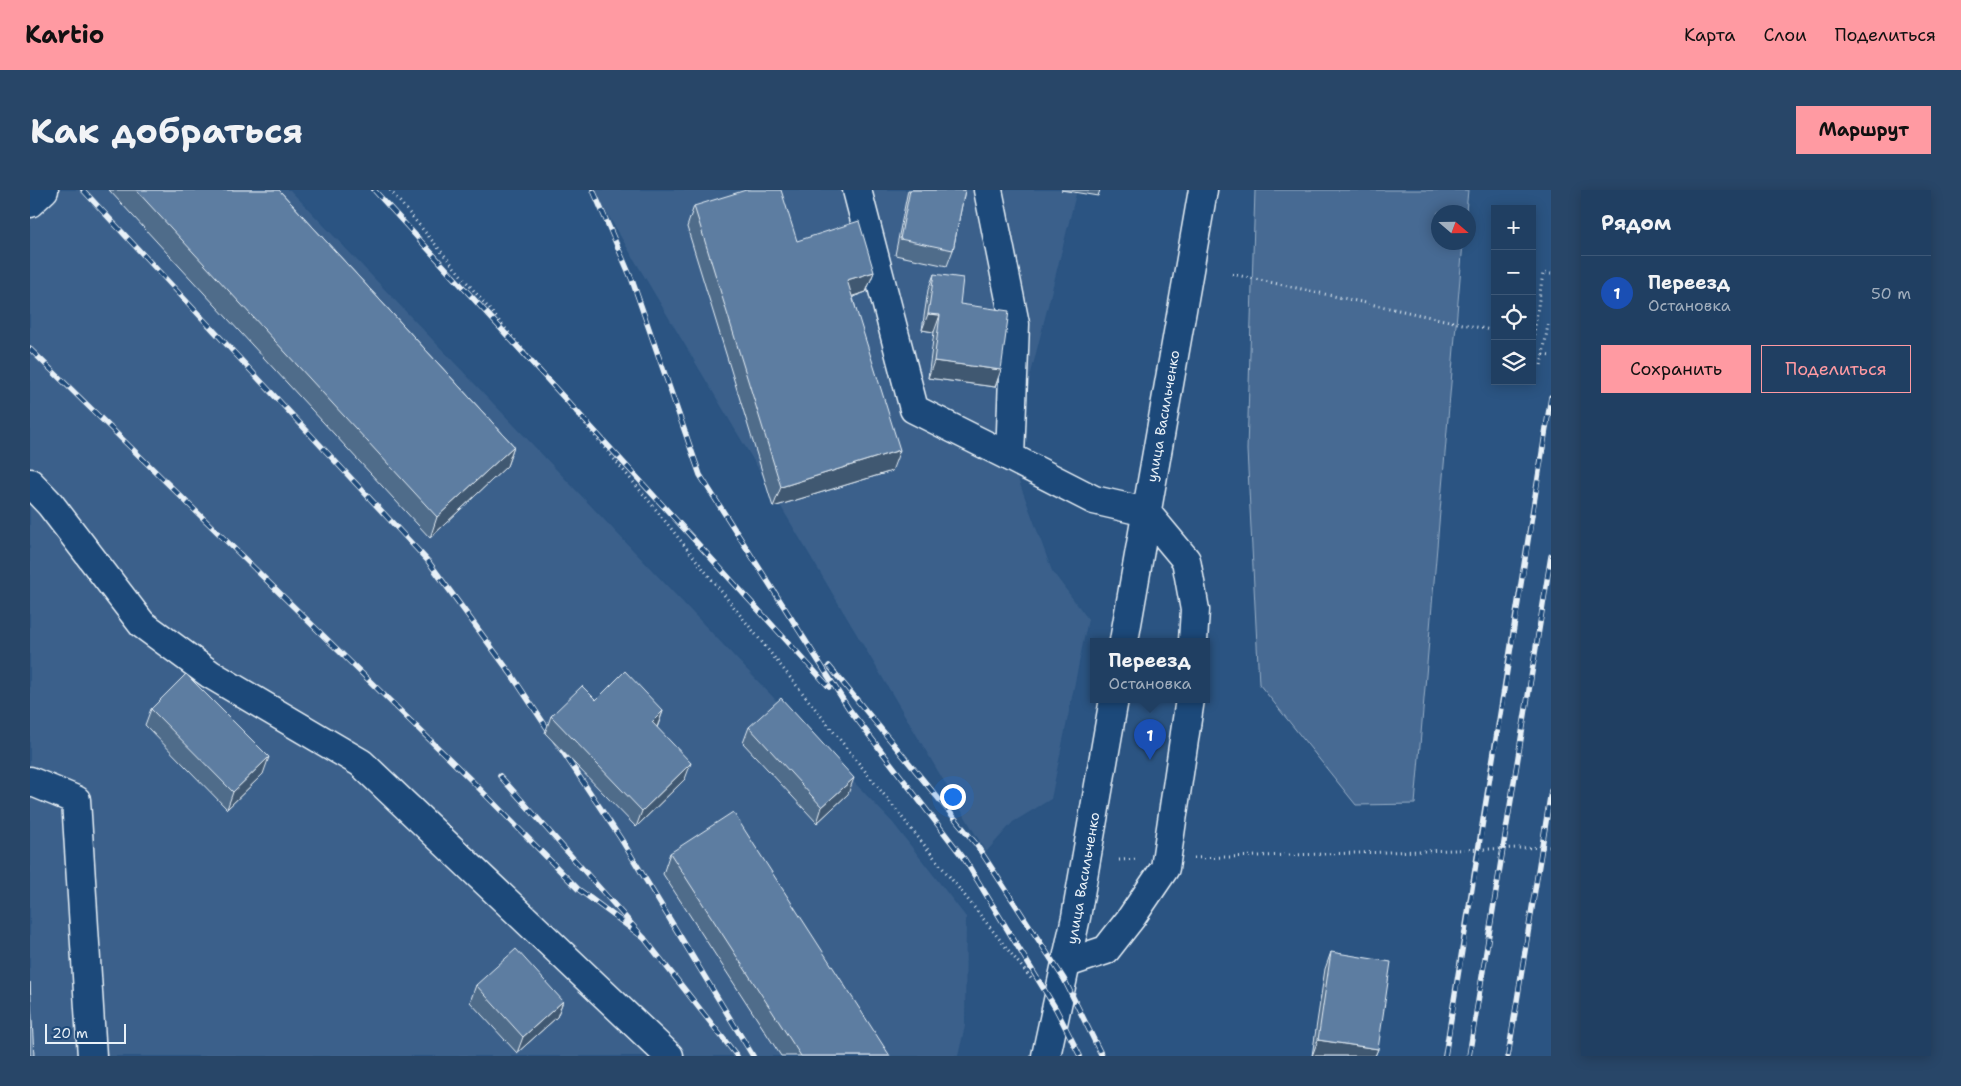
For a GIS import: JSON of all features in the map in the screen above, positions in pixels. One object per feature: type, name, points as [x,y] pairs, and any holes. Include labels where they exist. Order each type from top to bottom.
[{"type":"main road","points":[[30,203],[44,190]]},
{"type":"main road","points":[[857,190],[914,409],[1094,500],[1146,512],[1186,560],[1195,610],[1193,638]]},
{"type":"main road","points":[[988,190],[1015,324],[1010,457]]},
{"type":"main road","name":"улица Васильченко","points":[[1125,638],[1203,190]]},
{"type":"main road","points":[[30,483],[50,504],[142,624],[210,674],[360,763],[669,1056]]},
{"type":"main road","name":"улица Васильченко","points":[[1046,1056],[1067,963],[1113,703]]},
{"type":"main road","points":[[1067,963],[1106,950],[1131,918],[1165,868],[1189,703]]},
{"type":"main road","points":[[30,781],[76,800],[92,1056]]},
{"type":"path","points":[[390,190],[649,501],[1035,982]]},
{"type":"path","points":[[1536,322],[1544,273],[1551,274]]},
{"type":"path","points":[[1232,274],[1491,330]]},
{"type":"path","points":[[1536,365],[1541,366],[1548,325]]},
{"type":"path","points":[[1542,354],[1551,356]]},
{"type":"path","points":[[1118,860],[1551,847]]},
{"type":"shaded area","points":[[30,190],[290,190],[893,823],[966,917],[965,1026],[958,1056],[30,1056]]},
{"type":"shaded area","points":[[593,190],[1077,190],[1010,457],[1052,571],[1088,619],[1051,799],[1013,822],[986,852]]},
{"type":"shaded area","points":[[1255,190],[1468,190],[1467,205],[1431,205],[1431,250],[1462,250],[1415,804],[1356,805],[1259,684],[1247,450]]},
{"type":"building","points":[[136,190],[279,190],[514,446],[437,517]]},
{"type":"building","points":[[746,190],[781,190],[797,241],[859,221],[874,272],[847,280],[900,450],[781,487],[694,206]]},
{"type":"building","points":[[910,190],[965,190],[953,250],[900,239]]},
{"type":"building","points":[[934,274],[963,278],[960,304],[1009,311],[1001,370],[934,361],[940,315],[928,314]]},
{"type":"building","points":[[625,671],[663,711],[652,722],[691,763],[642,811],[551,716],[582,686],[596,700]]},
{"type":"building","points":[[186,674],[269,757],[233,792],[151,709]]},
{"type":"building","points":[[781,698],[854,778],[822,807],[749,727]]},
{"type":"building","points":[[733,812],[890,1056],[801,1056],[670,853]]},
{"type":"building","points":[[516,949],[563,1001],[523,1037],[476,985]]},
{"type":"building","points":[[1331,952],[1391,962],[1378,1049],[1318,1040]]},
{"type":"building","points":[[30,982],[34,1056],[30,1056]]},
{"type":"railway","points":[[83,190],[428,561],[511,674],[621,839],[753,1056]]},
{"type":"railway","points":[[374,190],[829,687]]},
{"type":"railway","points":[[593,190],[632,280],[700,475],[849,709],[965,860],[1056,1009],[1080,1056]]},
{"type":"railway","points":[[30,349],[472,781],[578,889],[644,938]]},
{"type":"railway","points":[[1445,1056],[1551,397]]},
{"type":"railway","points":[[1469,1056],[1551,556]]},
{"type":"railway","points":[[829,666],[976,844],[1064,979],[1102,1056]]},
{"type":"railway","points":[[500,776],[644,938],[737,1056]]},
{"type":"railway","points":[[1508,1056],[1551,791]]},
{"type":"place","name":"Переезд","points":[[1150,760]]}]
